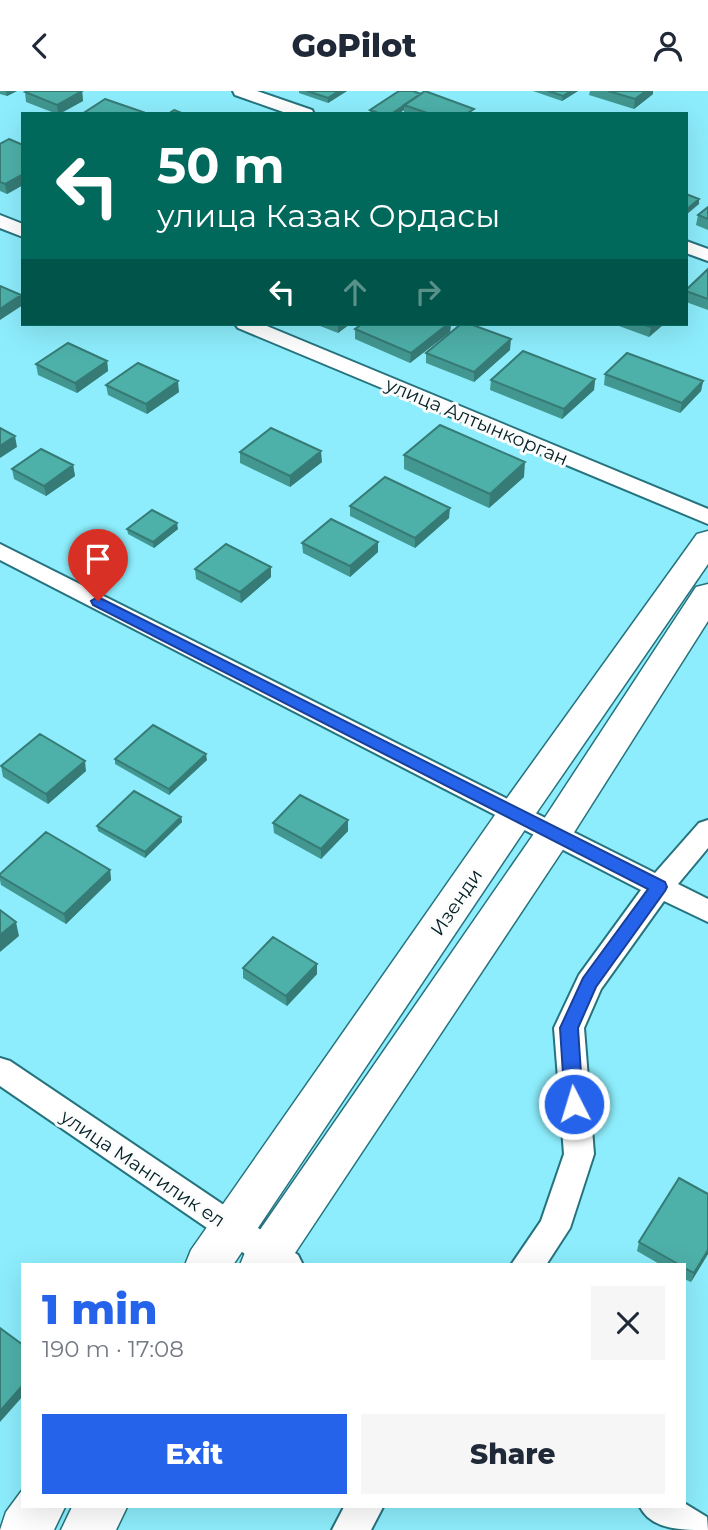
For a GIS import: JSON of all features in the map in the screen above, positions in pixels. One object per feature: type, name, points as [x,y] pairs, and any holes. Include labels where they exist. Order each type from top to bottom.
[{"type":"street","points":[[241,91],[300,112]]},
{"type":"street","points":[[0,221],[21,230]]},
{"type":"street","points":[[688,248],[708,255]]},
{"type":"street","name":"улица Алтынкорган","points":[[250,326],[708,517]]},
{"type":"street","name":"Изенди","points":[[208,1263],[515,815],[708,541]]},
{"type":"street","points":[[0,551],[553,835],[708,911]]},
{"type":"street","points":[[273,1262],[708,595]]},
{"type":"street","points":[[528,1263],[554,1228],[579,1154],[569,1028],[589,983],[659,887],[708,830]]},
{"type":"street","name":"улица Мангилик ел","points":[[0,1070],[232,1229],[273,1262]]},
{"type":"street","points":[[24,1530],[39,1508]]},
{"type":"street","points":[[86,1530],[101,1508]]},
{"type":"street","points":[[351,1530],[364,1508]]},
{"type":"street","points":[[660,1508],[694,1530]]},
{"type":"building","points":[[82,91],[57,105],[25,92]]},
{"type":"building","points":[[307,91],[339,91],[328,98]]},
{"type":"building","points":[[399,91],[421,94],[394,112],[370,110]]},
{"type":"building","points":[[425,91],[474,109],[469,112],[424,112],[404,105]]},
{"type":"building","points":[[548,91],[571,91],[563,96]]},
{"type":"building","points":[[608,91],[646,91],[635,99]]},
{"type":"building","points":[[105,99],[143,112],[85,112]]},
{"type":"building","points":[[9,139],[21,144],[21,175],[5,184],[0,182],[0,144]]},
{"type":"building","points":[[688,195],[699,199],[688,208]]},
{"type":"building","points":[[708,207],[708,219],[698,215]]},
{"type":"building","points":[[708,269],[708,299],[688,292],[688,288]]},
{"type":"building","points":[[0,286],[21,295],[0,309]]},
{"type":"building","points":[[359,326],[445,326],[411,353],[355,329]]},
{"type":"building","points":[[459,326],[475,326],[511,339],[474,372],[426,353]]},
{"type":"building","points":[[68,343],[107,361],[75,383],[36,364]]},
{"type":"building","points":[[523,351],[595,379],[564,409],[491,380]]},
{"type":"building","points":[[627,353],[703,381],[682,403],[605,374]]},
{"type":"building","points":[[138,363],[178,381],[146,404],[106,385]]},
{"type":"building","points":[[440,425],[525,462],[490,494],[404,455]]},
{"type":"building","points":[[0,428],[15,436],[0,446]]},
{"type":"building","points":[[271,428],[321,451],[290,476],[240,452]]},
{"type":"building","points":[[41,449],[73,465],[44,486],[12,469]]},
{"type":"building","points":[[385,477],[450,508],[415,538],[350,506]]},
{"type":"building","points":[[152,510],[177,523],[153,542],[127,529]]},
{"type":"building","points":[[331,519],[378,542],[350,566],[302,543]]},
{"type":"building","points":[[226,544],[271,567],[240,592],[195,569]]},
{"type":"building","points":[[153,725],[206,754],[169,789],[115,759]]},
{"type":"building","points":[[40,734],[85,761],[46,794],[1,766]]},
{"type":"building","points":[[134,791],[181,817],[145,852],[97,826]]},
{"type":"building","points":[[300,795],[348,820],[321,849],[273,823]]},
{"type":"building","points":[[46,832],[110,870],[64,914],[0,876]]},
{"type":"building","points":[[0,910],[16,922],[0,935]]},
{"type":"building","points":[[273,937],[317,964],[286,996],[243,968]]},
{"type":"building","points":[[679,1178],[708,1194],[708,1250],[694,1273],[686,1269],[686,1263],[676,1263],[639,1242]]},
{"type":"building","points":[[0,1328],[21,1344],[21,1387],[0,1411]]},
{"type":"route","points":[[98,601],[659,887],[589,983],[569,1028],[574,1104]]}]
